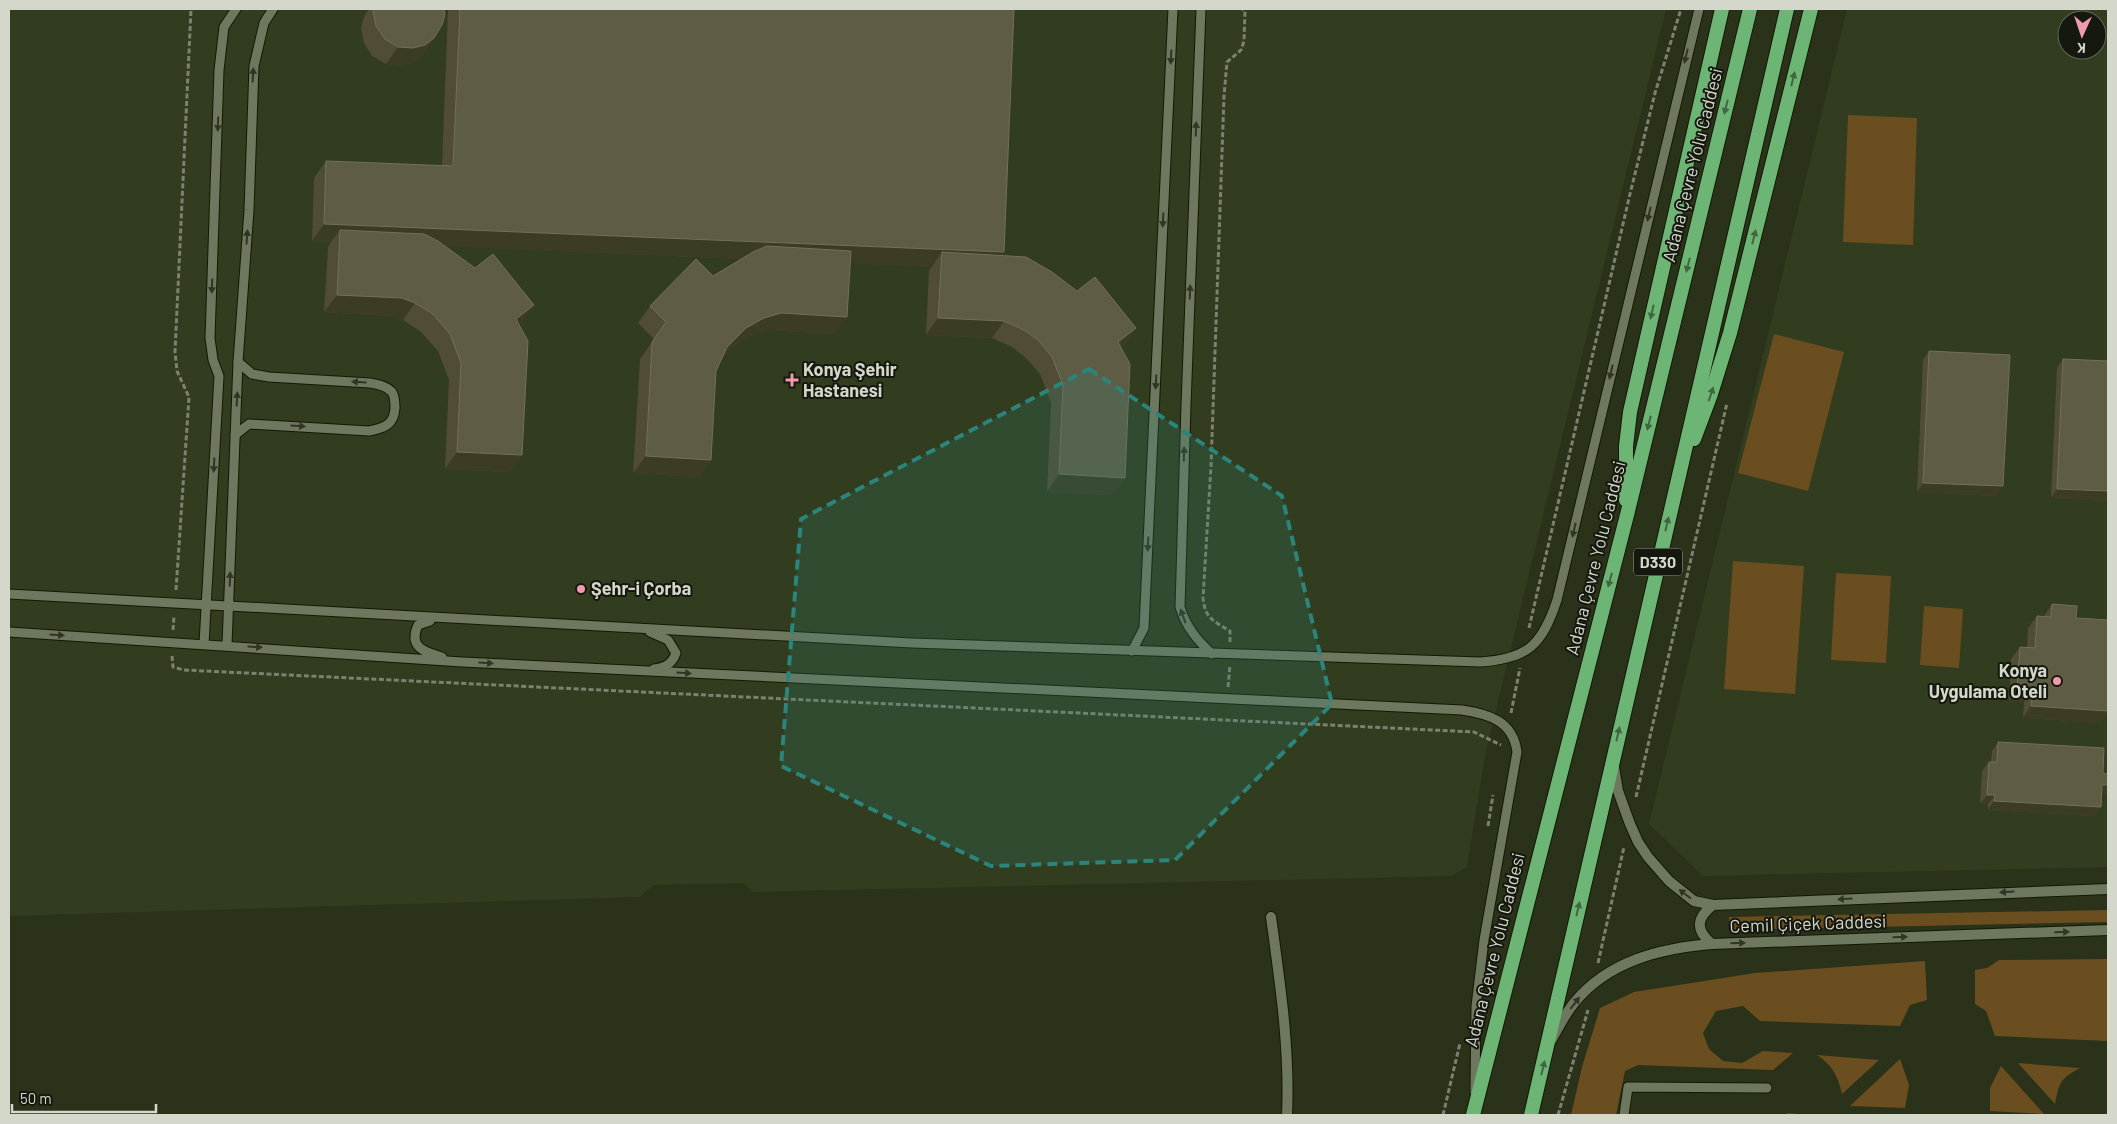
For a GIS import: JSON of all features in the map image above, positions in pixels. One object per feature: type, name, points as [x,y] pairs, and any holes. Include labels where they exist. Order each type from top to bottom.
[{"type":"highway","points":[[1627,515],[1625,476],[1630,412],[1722,9]]},
{"type":"highway","name":"Adana Çevre Yolu Caddesi","points":[[1474,1110],[1627,515],[1750,9]]},
{"type":"highway","name":"D330","points":[[1531,1115],[1549,1044],[1612,759],[1787,9]]},
{"type":"highway","points":[[1675,488],[1711,394],[1730,333],[1811,9]]},
{"type":"street","name":"Cemil Çiçek Caddesi","points":[[1612,759],[1618,791],[1638,842],[1669,881],[1694,901],[1713,905],[2108,889]]},
{"type":"street","points":[[1712,944],[1703,936],[1700,927],[1701,918],[1713,905]]},
{"type":"street","points":[[1271,917],[1285,1018],[1288,1088],[1287,1115]]},
{"type":"street","name":"Cemil Çiçek Caddesi","points":[[1549,1044],[1573,1004],[1594,984],[1627,963],[1670,948],[1712,944],[2108,930]]},
{"type":"lane","points":[[204,644],[219,376],[213,360],[210,338],[219,70],[224,27],[236,9]]},
{"type":"lane","points":[[227,645],[238,362],[249,210],[254,66],[264,23],[273,9]]},
{"type":"lane","points":[[1132,651],[1144,628],[1173,9]]},
{"type":"lane","points":[[1201,9],[1186,385],[1180,606],[1184,621],[1197,640],[1212,654]]},
{"type":"lane","points":[[9,594],[912,644],[1480,662],[1519,656],[1532,646],[1544,631],[1557,600],[1699,9]]},
{"type":"lane","points":[[235,435],[249,424],[382,429],[391,423],[396,402],[391,391],[381,385],[252,374],[238,362]]},
{"type":"lane","points":[[445,619],[424,622],[418,625],[415,640],[418,647],[426,652],[462,662]]},
{"type":"lane","points":[[639,671],[664,667],[673,661],[676,653],[668,640],[644,630]]},
{"type":"lane","points":[[9,632],[173,641],[462,662],[1462,710],[1490,717],[1503,724],[1510,732],[1515,741],[1516,762],[1484,940],[1476,1006],[1474,1110]]},
{"type":"lane","points":[[1624,1115],[1628,1088],[1767,1088]]},
{"type":"path","points":[[191,9],[175,352],[177,371],[189,397],[172,667],[184,670],[1474,732],[1504,746]]},
{"type":"path","points":[[1226,720],[1226,699],[1231,655],[1230,631],[1210,619],[1204,610],[1203,598],[1211,466],[1224,96],[1227,62],[1241,50],[1244,41],[1245,11],[1242,9]]},
{"type":"path","points":[[1558,1115],[1594,984],[1728,398]]},
{"type":"highlighted area","points":[[1089,369],[1282,496],[1332,704],[1175,860],[991,866],[781,766],[801,519]]},
{"type":"shaded area","name":"Konya Şehir Hastanesi","points":[[9,9],[1666,9],[1486,751],[1467,867],[1451,876],[753,892],[743,883],[654,885],[639,897],[9,916]]},
{"type":"shaded area","points":[[1847,9],[2108,9],[2108,867],[1703,876],[1649,824]]},
{"type":"shaded area","points":[[1848,115],[1917,118],[1913,245],[1843,242]]},
{"type":"shaded area","points":[[1774,334],[1844,352],[1808,491],[1738,473]]},
{"type":"shaded area","points":[[1733,561],[1804,566],[1795,694],[1724,689]]},
{"type":"shaded area","points":[[1836,573],[1891,576],[1886,663],[1831,660]]},
{"type":"shaded area","points":[[1924,606],[1963,609],[1959,668],[1920,665]]},
{"type":"shaded area","points":[[2108,910],[2108,922],[1729,930],[1729,917]]},
{"type":"shaded area","points":[[2108,959],[2108,1041],[1995,1036],[1986,1011],[1975,1004],[1975,970],[1987,968],[1999,960]]},
{"type":"shaded area","points":[[1925,961],[1927,1000],[1910,1005],[1900,1026],[1760,1021],[1743,1006],[1716,1011],[1703,1033],[1709,1049],[1723,1061],[1742,1063],[1763,1051],[1793,1053],[1773,1070],[1638,1065],[1625,1071],[1616,1115],[1571,1115],[1582,1067],[1600,1008],[1634,992],[1755,973]]},
{"type":"shaded area","points":[[1817,1055],[1879,1060],[1842,1094],[1834,1072]]},
{"type":"shaded area","points":[[1900,1059],[1909,1085],[1905,1108],[1850,1106]]},
{"type":"shaded area","points":[[2018,1063],[2080,1068],[2064,1079],[2058,1091],[2055,1104]]},
{"type":"shaded area","points":[[2001,1066],[2044,1114],[1990,1111],[1990,1088]]},
{"type":"building","points":[[374,9],[444,9],[445,14],[442,25],[434,38],[425,45],[413,48],[398,47],[385,39],[376,26]]},
{"type":"building","points":[[460,9],[1014,9],[1004,252],[324,224],[326,161],[453,166]]},
{"type":"building","points":[[340,230],[424,234],[438,241],[475,268],[493,254],[534,305],[516,319],[528,341],[522,455],[457,452],[461,363],[450,334],[433,314],[415,303],[402,298],[337,295]]},
{"type":"building","points":[[767,246],[851,251],[847,317],[781,313],[764,318],[746,328],[727,347],[716,371],[711,460],[646,456],[652,342],[666,322],[650,306],[696,259],[713,276],[753,252]]},
{"type":"building","points":[[942,252],[1026,257],[1052,272],[1077,291],[1095,277],[1136,328],[1118,342],[1130,364],[1125,478],[1059,474],[1063,385],[1052,357],[1038,340],[1024,330],[1004,321],[938,318]]},
{"type":"building","points":[[1929,351],[2010,355],[2003,486],[1923,483]]},
{"type":"building","points":[[2063,359],[2108,361],[2108,491],[2057,489]]},
{"type":"building","name":"Konya Uygulama Oteli","points":[[2052,604],[2077,606],[2076,618],[2108,620],[2108,711],[2031,706],[2032,690],[2017,689],[2020,647],[2035,648],[2037,616],[2051,617]]},
{"type":"building","points":[[1998,742],[2104,748],[2103,773],[2108,774],[2108,785],[2102,785],[2101,807],[1994,801],[1995,795],[1987,795],[1989,762],[1997,762]]},
{"type":"place","name":"Konya Şehir Hastanesi","points":[[792,380]]},
{"type":"place","name":"Şehr-i Çorba","points":[[581,589]]},
{"type":"place","name":"Konya Uygulama Oteli","points":[[2057,681]]}]
